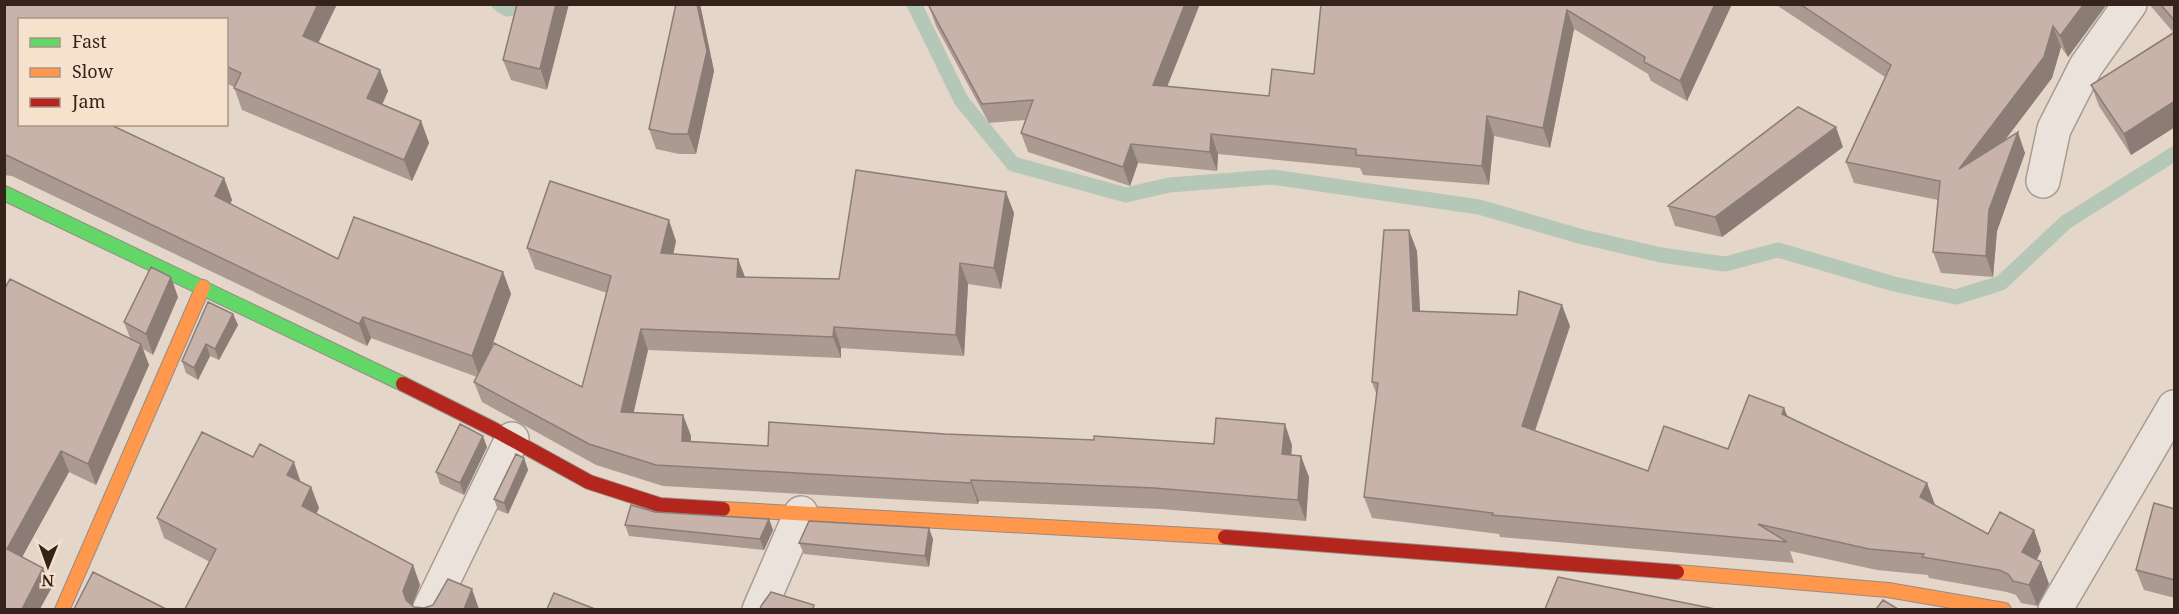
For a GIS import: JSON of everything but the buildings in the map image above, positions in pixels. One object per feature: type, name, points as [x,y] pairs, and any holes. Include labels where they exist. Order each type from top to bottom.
[{"type":"street","points":[[2043,181],[2054,129],[2086,66],[2130,4]]},
{"type":"street","points":[[4,193],[203,287],[512,439],[589,482],[660,505],[1339,544],[1888,590],[2004,609]]},
{"type":"street","points":[[62,609],[203,287]]},
{"type":"street","points":[[2055,609],[2175,407]]},
{"type":"street","points":[[429,609],[512,439]]},
{"type":"street","points":[[759,609],[801,513]]},
{"type":"waterway","points":[[499,4],[507,9],[538,4]]},
{"type":"waterway","points":[[914,4],[961,100],[1013,164],[1126,195],[1169,185],[1272,177],[1479,207],[1579,236],[1661,255],[1725,264],[1778,250],[1894,284],[1956,297],[2001,283],[2066,222],[2174,154]]},
{"type":"traffic: fast","points":[[4,193],[403,384]]},
{"type":"traffic: slow","points":[[62,610],[203,287]]},
{"type":"traffic: slow","points":[[723,509],[1225,537]]},
{"type":"traffic: slow","points":[[1677,572],[1888,590],[2004,610]]},
{"type":"traffic: jam","points":[[403,384],[493,429],[589,482],[660,505],[723,509]]},
{"type":"traffic: jam","points":[[1225,537],[1677,572]]}]
